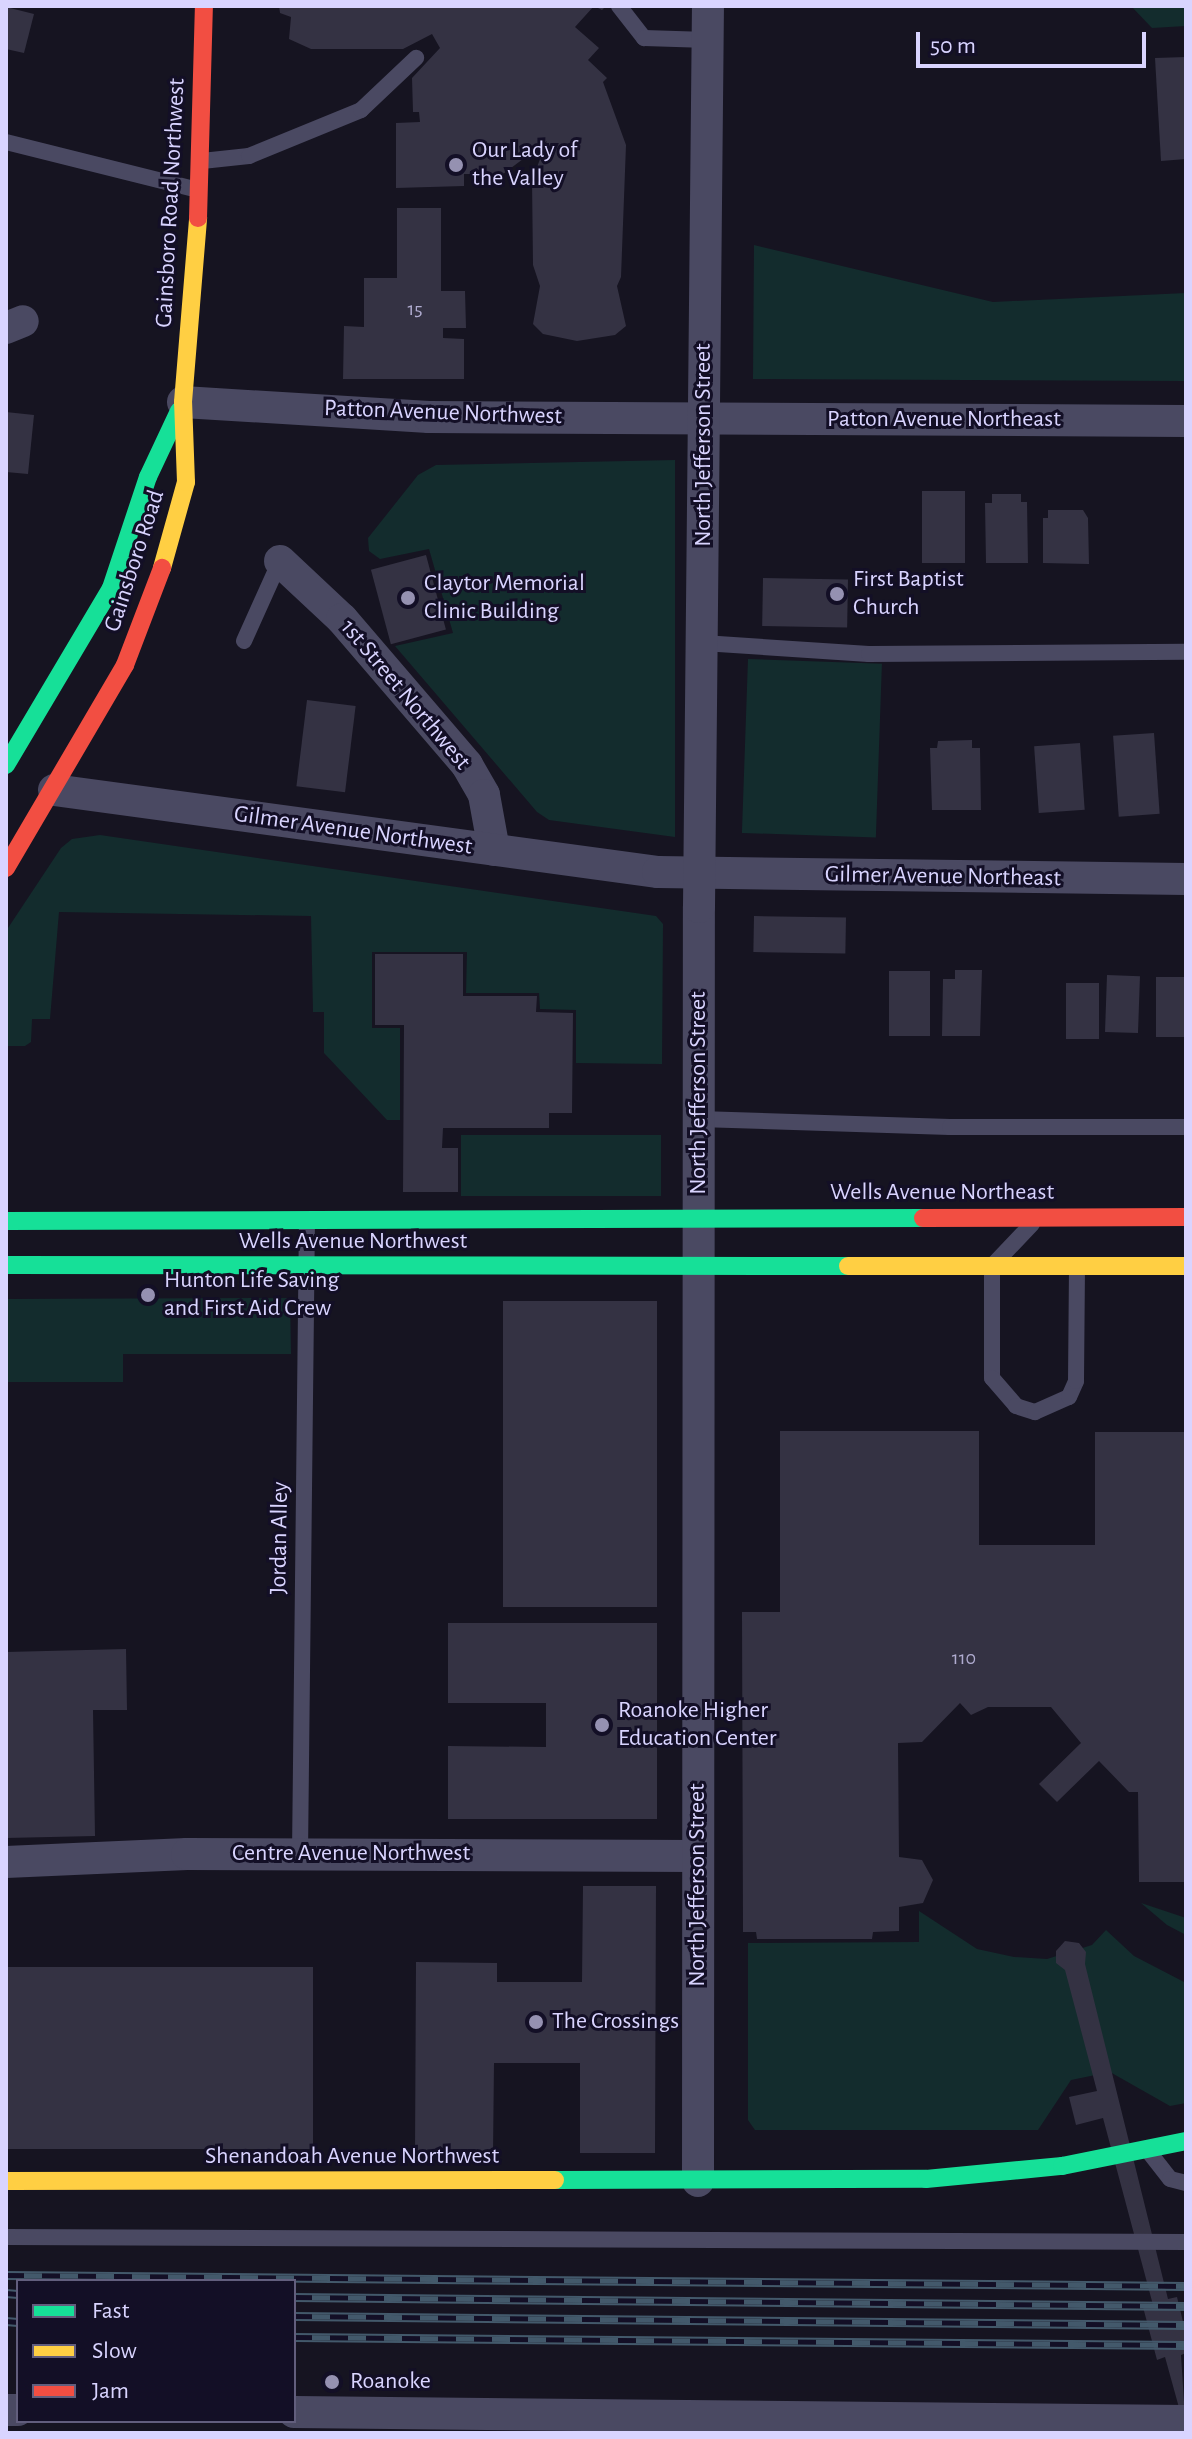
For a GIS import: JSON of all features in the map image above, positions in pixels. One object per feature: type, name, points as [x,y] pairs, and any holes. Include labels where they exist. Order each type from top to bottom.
[{"type":"main road","name":"Gainsboro Road Northwest","points":[[183,402],[200,191],[204,6]]},
{"type":"main road","name":"Gainsboro Road","points":[[6,765],[111,588],[148,477],[183,402]]},
{"type":"main road","name":"Gainsboro Road","points":[[6,868],[42,788],[125,665],[165,560],[186,482],[183,402]]},
{"type":"main road","name":"Wells Avenue Northeast","points":[[699,1218],[1186,1217]]},
{"type":"main road","name":"Wells Avenue Northwest","points":[[6,1221],[359,1222],[699,1218]]},
{"type":"main road","name":"Wells Avenue Northwest","points":[[6,1265],[699,1264]]},
{"type":"main road","points":[[699,1264],[1186,1266]]},
{"type":"main road","name":"Shenandoah Avenue Northwest","points":[[6,2181],[698,2181],[994,2175],[1186,2141]]},
{"type":"street","name":"North Jefferson Street","points":[[698,2181],[700,873],[708,6]]},
{"type":"street","name":"Patton Avenue Northwest","points":[[183,402],[429,417],[703,417]]},
{"type":"street","name":"Patton Avenue Northeast","points":[[703,417],[1186,421]]},
{"type":"street","name":"1st Street Northwest","points":[[280,561],[342,619],[467,765],[491,818],[494,850]]},
{"type":"street","name":"Gilmer Avenue Northwest","points":[[42,788],[658,872],[700,873]]},
{"type":"street","name":"Gilmer Avenue Northeast","points":[[700,873],[1186,879]]},
{"type":"street","name":"Centre Avenue Northwest","points":[[6,1862],[300,1854],[697,1856]]},
{"type":"street","points":[[296,2412],[701,2424],[1186,2421]]},
{"type":"lane","points":[[619,6],[644,38],[708,40]]},
{"type":"lane","points":[[200,161],[249,156],[361,110],[416,58]]},
{"type":"lane","points":[[6,142],[200,191]]},
{"type":"lane","points":[[244,641],[280,561]]},
{"type":"lane","points":[[703,643],[869,654],[1186,652]]},
{"type":"lane","points":[[699,1119],[1186,1127]]},
{"type":"lane","points":[[1039,1217],[992,1266],[992,1378],[1002,1396],[1035,1412],[1069,1397],[1076,1381],[1077,1266]]},
{"type":"lane","name":"Jordan Alley","points":[[300,1854],[307,1222]]},
{"type":"lane","points":[[359,1222],[385,1266]]},
{"type":"lane","points":[[1147,2148],[1170,2179],[1186,2183]]},
{"type":"lane","points":[[6,2237],[1186,2242]]},
{"type":"green space","points":[[1131,6],[1186,6],[1186,26],[1152,28]]},
{"type":"green space","points":[[754,245],[993,302],[1186,293],[1186,381],[753,379]]},
{"type":"green space","points":[[675,460],[675,837],[549,820],[537,812],[395,646],[453,633],[429,549],[380,559],[369,551],[368,538],[418,475],[436,465]]},
{"type":"green space","points":[[748,659],[882,664],[876,838],[742,833]]},
{"type":"green space","points":[[100,835],[656,916],[663,924],[662,1064],[576,1063],[576,1010],[540,1009],[539,993],[466,993],[467,952],[372,952],[372,1028],[400,1028],[400,1120],[387,1120],[324,1053],[324,1012],[313,1012],[311,916],[59,912],[50,1019],[32,1019],[31,1042],[25,1046],[6,1046],[6,931],[61,848],[72,839]]},
{"type":"green space","points":[[461,1135],[661,1135],[661,1196],[461,1196]]},
{"type":"green space","points":[[290,1298],[291,1354],[123,1354],[123,1382],[6,1382],[6,1299]]},
{"type":"green space","points":[[1141,1903],[1186,1918],[1186,1935],[1167,1925]]},
{"type":"green space","points":[[919,1911],[977,1949],[1014,1957],[1047,1959],[1092,1945],[1106,1930],[1134,1956],[1186,1983],[1186,2103],[1170,2106],[1110,2072],[1071,2080],[1038,2130],[755,2130],[748,2120],[748,1943],[919,1942]]},
{"type":"building","name":"Our Lady of the Valley","points":[[279,6],[594,6],[575,27],[599,48],[588,60],[607,78],[603,82],[626,145],[621,277],[617,286],[626,326],[615,335],[577,341],[543,334],[533,324],[540,286],[533,265],[532,180],[547,141],[503,174],[464,174],[464,186],[396,188],[396,123],[420,122],[419,112],[413,112],[412,78],[440,48],[432,34],[403,49],[311,49],[289,39],[291,17],[280,13]]},
{"type":"building","points":[[6,7],[34,14],[24,53],[6,49]]},
{"type":"building","points":[[1186,57],[1186,159],[1161,161],[1155,58]]},
{"type":"building","points":[[397,208],[441,208],[441,291],[465,291],[466,328],[443,328],[443,338],[464,339],[464,379],[343,379],[344,326],[364,327],[364,278],[397,278]]},
{"type":"building","points":[[6,412],[34,415],[28,474],[6,472]]},
{"type":"building","points":[[922,491],[965,491],[965,563],[922,563]]},
{"type":"building","points":[[992,494],[1021,494],[1021,502],[1027,502],[1028,563],[986,563],[985,503],[992,503]]},
{"type":"building","points":[[1048,510],[1083,510],[1088,518],[1089,564],[1043,563],[1043,518],[1048,518]]},
{"type":"building","name":"Claytor Memorial Clinic Building","points":[[426,555],[446,629],[391,644],[371,570]]},
{"type":"building","points":[[763,578],[848,579],[847,627],[762,626]]},
{"type":"building","points":[[307,700],[356,706],[345,792],[296,786]]},
{"type":"building","points":[[1154,733],[1160,814],[1119,817],[1113,736]]},
{"type":"building","points":[[972,740],[972,748],[980,748],[981,810],[932,810],[930,748],[937,748],[938,741]]},
{"type":"building","points":[[1080,743],[1085,810],[1039,813],[1034,746]]},
{"type":"building","points":[[754,916],[846,918],[845,954],[753,952]]},
{"type":"building","points":[[375,954],[463,954],[463,996],[537,996],[536,1012],[573,1013],[572,1113],[549,1113],[549,1128],[443,1128],[442,1148],[458,1148],[458,1192],[403,1192],[404,1025],[375,1025]]},
{"type":"building","points":[[955,970],[982,970],[980,1036],[942,1036],[943,979],[955,979]]},
{"type":"building","points":[[889,971],[930,971],[930,1036],[889,1036]]},
{"type":"building","points":[[1107,975],[1140,976],[1138,1033],[1105,1032]]},
{"type":"building","points":[[1156,977],[1186,977],[1186,1037],[1156,1037]]},
{"type":"building","points":[[1066,983],[1099,983],[1099,1039],[1066,1039]]},
{"type":"building","points":[[503,1301],[657,1301],[657,1607],[503,1607]]},
{"type":"building","points":[[780,1431],[979,1431],[979,1545],[1095,1545],[1095,1432],[1186,1432],[1186,1882],[1139,1882],[1138,1792],[1129,1792],[1099,1761],[1057,1802],[1039,1784],[1081,1743],[1051,1707],[988,1707],[971,1715],[960,1703],[922,1742],[898,1743],[899,1857],[922,1860],[933,1880],[923,1903],[899,1907],[899,1931],[873,1932],[872,1939],[757,1939],[756,1932],[743,1932],[742,1612],[780,1612]]},
{"type":"building","name":"Roanoke Higher Education Center","points":[[448,1623],[657,1623],[657,1819],[448,1819],[448,1746],[546,1747],[546,1703],[448,1703]]},
{"type":"building","points":[[126,1649],[127,1710],[93,1710],[95,1836],[6,1838],[6,1652]]},
{"type":"building","name":"The Crossings","points":[[583,1886],[656,1886],[655,2153],[580,2153],[580,2063],[494,2063],[493,2154],[415,2153],[416,1962],[497,1963],[497,1982],[582,1982]]},
{"type":"building","points":[[1065,1941],[1079,1943],[1086,1952],[1085,1964],[1168,2299],[1177,2297],[1186,2334],[1186,2353],[1181,2355],[1186,2433],[1165,2357],[1157,2360],[1143,2307],[1153,2305],[1103,2118],[1076,2125],[1069,2097],[1097,2091],[1065,1970],[1056,1963],[1056,1951]]},
{"type":"building","points":[[6,1967],[313,1967],[313,2149],[6,2149]]},
{"type":"railway","points":[[6,2275],[1186,2286]]},
{"type":"railway","points":[[6,2293],[16,2294]]},
{"type":"railway","points":[[296,2297],[1186,2306]]},
{"type":"railway","points":[[296,2316],[1186,2325]]},
{"type":"railway","points":[[6,2321],[16,2322]]},
{"type":"railway","points":[[296,2337],[1186,2345]]},
{"type":"traffic: fast","points":[[6,765],[111,588],[148,477],[179,411]]},
{"type":"traffic: fast","points":[[6,1221],[923,1218]]},
{"type":"traffic: fast","points":[[6,1265],[848,1266]]},
{"type":"traffic: fast","points":[[555,2180],[926,2179],[1062,2166],[1186,2141]]},
{"type":"traffic: slow","points":[[162,568],[186,482],[183,402],[198,218]]},
{"type":"traffic: slow","points":[[848,1266],[1186,1266]]},
{"type":"traffic: slow","points":[[6,2181],[555,2180]]},
{"type":"traffic: jam","points":[[198,218],[204,6]]},
{"type":"traffic: jam","points":[[6,868],[125,665],[162,568]]},
{"type":"traffic: jam","points":[[923,1218],[1186,1217]]},
{"type":"place","name":"Our Lady of the Valley","points":[[456,165]]},
{"type":"place","name":"First Baptist Church","points":[[837,594]]},
{"type":"place","name":"Claytor Memorial Clinic Building","points":[[408,598]]},
{"type":"place","name":"Hunton Life Saving and First Aid Crew","points":[[148,1295]]},
{"type":"place","name":"Roanoke Higher Education Center","points":[[602,1725]]},
{"type":"place","name":"The Crossings","points":[[536,2022]]},
{"type":"place","name":"Roanoke","points":[[332,2382]]}]
